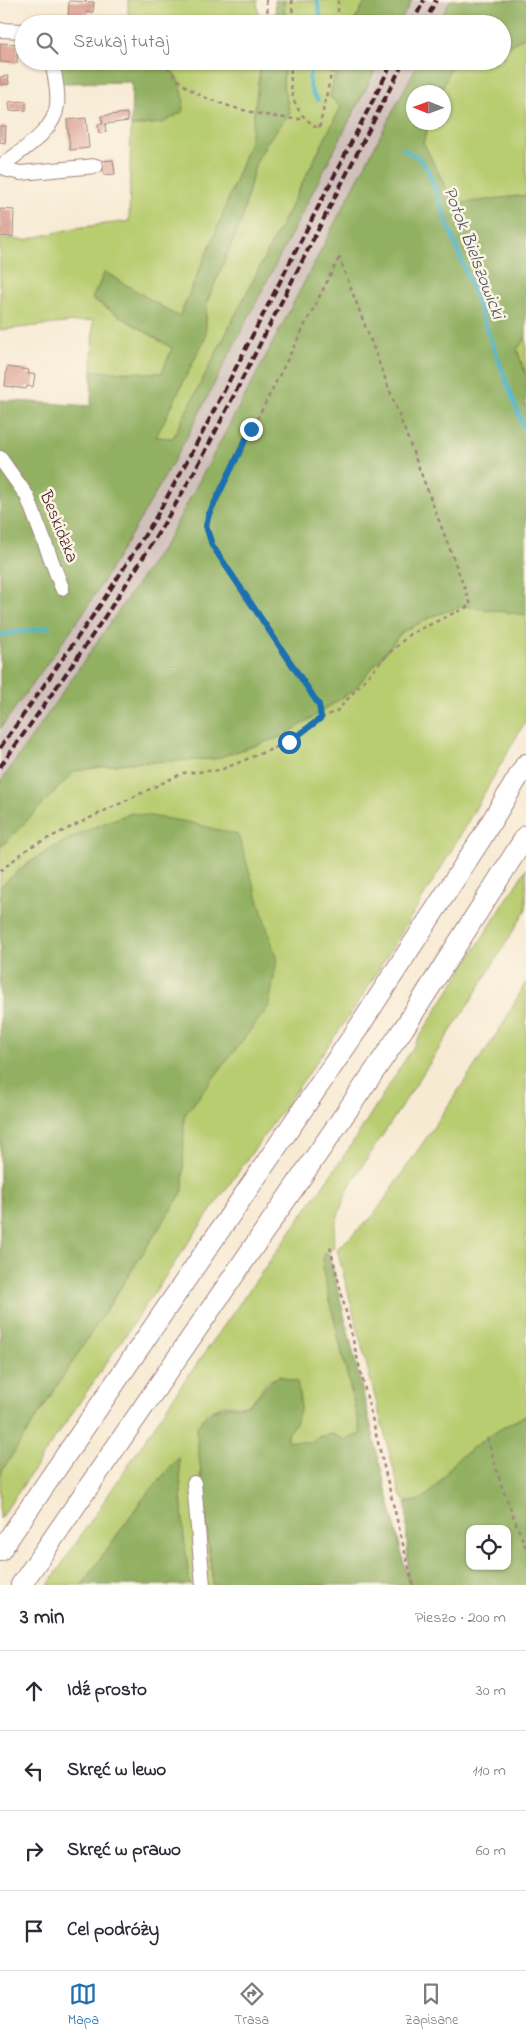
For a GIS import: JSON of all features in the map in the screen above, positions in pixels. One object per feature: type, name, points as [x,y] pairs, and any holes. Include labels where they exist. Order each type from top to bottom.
[{"type":"highway","points":[[0,1551],[353,1036],[481,839],[526,764]]},
{"type":"highway","points":[[21,1585],[404,1028],[526,836]]},
{"type":"street","points":[[0,30],[15,31]]},
{"type":"street","points":[[53,70],[57,104],[53,121],[1,166],[21,173],[96,166]]},
{"type":"street","name":"Beskidzka","points":[[0,458],[27,496],[62,588]]},
{"type":"street","points":[[194,1483],[204,1585]]},
{"type":"path","points":[[266,0],[268,15]]},
{"type":"path","points":[[292,0],[292,15]]},
{"type":"path","points":[[338,0],[338,15]]},
{"type":"path","points":[[170,70],[182,84],[214,103],[278,117],[304,119]]},
{"type":"path","points":[[291,70],[291,90],[296,107],[304,119],[319,129],[332,70]]},
{"type":"path","points":[[0,871],[30,847],[183,774],[220,770],[245,758],[264,753],[289,742],[321,718],[337,711],[385,657],[410,634],[471,605],[339,258],[209,514],[206,526],[212,545],[319,705],[321,718]]},
{"type":"path","points":[[330,1247],[413,1585]]},
{"type":"path","points":[[487,1438],[502,1487],[526,1548]]},
{"type":"shaded area","points":[[412,0],[450,0],[442,15],[404,15]]},
{"type":"shaded area","points":[[375,70],[414,70],[254,379],[168,539],[0,783],[0,729],[86,609],[186,439]]},
{"type":"green space","points":[[128,0],[257,0],[258,15],[128,15]]},
{"type":"green space","points":[[275,0],[284,0],[285,15],[276,15]]},
{"type":"green space","points":[[284,0],[366,0],[358,15],[285,15]]},
{"type":"green space","points":[[366,0],[412,0],[404,15],[358,15]]},
{"type":"green space","points":[[450,0],[526,0],[526,36],[511,45],[511,15],[442,15]]},
{"type":"green space","points":[[526,36],[526,195],[454,205],[423,142],[427,130],[451,130],[451,85],[444,85],[450,70],[511,70],[511,45]]},
{"type":"green space","points":[[58,70],[172,70],[180,85],[184,99],[182,112],[163,123],[131,126],[132,82],[60,83]]},
{"type":"green space","points":[[170,70],[260,70],[250,142],[216,232],[179,318],[105,272],[92,299],[172,348],[162,373],[92,371],[93,320],[0,330],[0,238],[25,240],[75,228],[129,221],[131,126],[144,126]]},
{"type":"green space","points":[[260,70],[284,70],[283,86],[290,113],[267,142],[255,165],[242,219],[207,302],[205,338],[156,437],[173,438],[341,107],[330,97],[336,70],[375,70],[186,439],[144,513],[86,609],[0,729],[0,400],[91,406],[92,371],[162,373],[172,348],[92,299],[105,272],[179,317],[216,232],[250,142]]},
{"type":"green space","points":[[284,70],[336,70],[330,97],[341,107],[173,438],[156,437],[205,338],[207,302],[242,219],[255,165],[267,142],[290,113],[283,86]]},
{"type":"green space","points":[[414,70],[450,70],[444,85],[407,85]]},
{"type":"green space","points":[[406,86],[406,130],[427,130],[423,142],[454,204],[526,195],[526,338],[517,349],[526,376],[526,615],[463,606],[433,616],[402,632],[354,690],[284,736],[214,759],[127,763],[75,771],[0,848],[0,783],[168,539],[254,379]]},
{"type":"green space","points":[[526,338],[526,376],[517,349]]},
{"type":"green space","points":[[463,606],[526,615],[526,720],[446,860],[357,1005],[197,1230],[0,1519],[0,1474],[183,1191],[184,1116],[269,1006],[132,813],[79,834],[45,852],[14,874],[0,887],[0,848],[75,771],[127,763],[214,759],[284,736],[354,690],[402,632],[433,616]]},
{"type":"green space","points":[[132,813],[188,822],[238,835],[277,960],[269,1006],[184,1116],[183,1191],[0,1474],[0,887],[14,874],[45,852],[79,834]]},
{"type":"green space","points":[[526,869],[526,910],[473,997],[350,1185],[336,1223],[334,1247],[328,1254],[324,1254],[322,1268],[361,1434],[345,1440],[332,1434],[318,1437],[310,1442],[287,1441],[287,1434],[295,1424],[280,1376],[268,1381],[251,1403],[240,1406],[223,1405],[206,1413],[200,1475],[213,1585],[190,1585],[184,1539],[141,1501],[82,1585],[48,1585],[177,1392],[346,1153]]},
{"type":"green space","points":[[526,982],[526,1416],[501,1429],[463,1455],[431,1492],[416,1501],[406,1502],[400,1494],[337,1249],[374,1215],[502,1026]]},
{"type":"green space","points":[[324,1254],[328,1254],[333,1269],[408,1580],[406,1502],[416,1501],[431,1492],[463,1455],[501,1429],[526,1416],[526,1585],[213,1585],[196,1428],[205,1417],[220,1408],[246,1406],[256,1398],[267,1384],[280,1376],[297,1382],[300,1398],[299,1415],[287,1434],[287,1441],[310,1442],[318,1437],[332,1434],[345,1440],[361,1434],[322,1268]]},
{"type":"green space","points":[[179,1457],[184,1539],[190,1585],[82,1585],[141,1501]]},
{"type":"building","points":[[69,1],[94,2],[93,12],[86,12],[86,15],[68,15]]},
{"type":"building","points":[[0,43],[15,44],[15,63],[0,62]]},
{"type":"building","points":[[8,76],[9,84],[0,85],[0,77]]},
{"type":"building","points":[[26,101],[26,110],[10,111],[9,102]]},
{"type":"building","points":[[127,113],[128,121],[105,124],[106,132],[99,133],[98,124],[103,124],[101,116]]},
{"type":"building","points":[[86,118],[89,148],[70,150],[67,120]]},
{"type":"building","points":[[0,126],[6,126],[5,143],[0,142]]},
{"type":"building","points":[[113,160],[115,174],[104,175],[102,161]]},
{"type":"building","points":[[0,209],[14,210],[13,237],[0,236]]},
{"type":"building","points":[[7,367],[29,370],[28,374],[35,374],[33,387],[27,386],[26,389],[5,386]]},
{"type":"waterway","name":"Potok Bielszowicki","points":[[317,0],[320,15]]},
{"type":"waterway","name":"Potok Bielszowicki","points":[[310,70],[310,87],[318,100]]},
{"type":"waterway","name":"Potok Bielszowicki","points":[[403,149],[419,158],[427,168],[526,434]]},
{"type":"waterway","points":[[0,635],[49,627]]},
{"type":"railway","points":[[416,15],[424,0]]},
{"type":"railway","points":[[428,15],[436,0]]},
{"type":"railway","points":[[0,748],[101,604],[155,519],[205,428],[388,70]]},
{"type":"railway","points":[[0,767],[107,614],[181,495],[204,454],[399,70]]},
{"type":"route","points":[[251,429],[226,483],[209,514],[206,526],[212,545],[319,705],[321,718],[289,742]]}]
